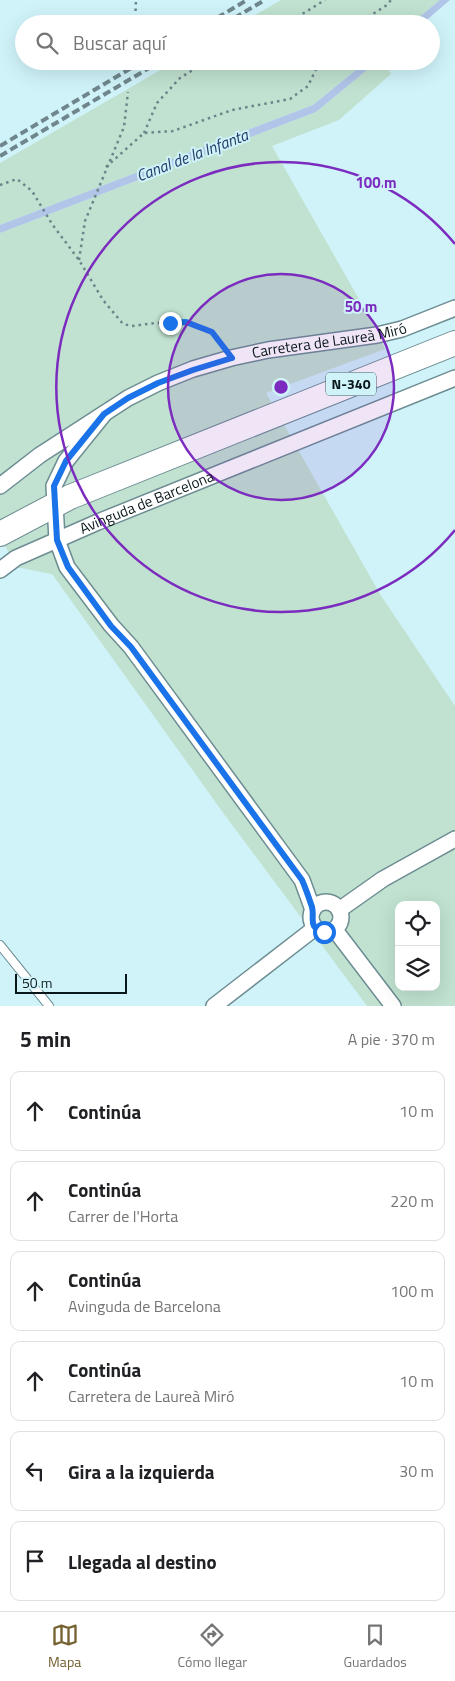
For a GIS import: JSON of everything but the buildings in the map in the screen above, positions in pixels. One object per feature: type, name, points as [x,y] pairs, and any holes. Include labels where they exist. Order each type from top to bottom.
[{"type":"main road","name":"N-340","points":[[0,534],[70,497],[455,343]]},
{"type":"street","name":"Carretera de Laureà Miró","points":[[104,414],[128,398],[158,383],[201,367],[268,350],[377,335],[402,329],[455,308]]},
{"type":"street","name":"Avinguda de Barcelona","points":[[0,570],[16,558],[98,522],[455,378]]},
{"type":"street","points":[[0,486],[40,455],[104,414]]},
{"type":"street","points":[[104,414],[66,461],[54,486],[57,540],[68,567],[111,626],[131,647],[302,880],[313,910]]},
{"type":"street","points":[[339,910],[383,879],[455,839]]},
{"type":"street","points":[[326,902],[336,905],[339,910],[341,921],[335,930],[324,932],[315,928],[311,916],[316,906],[326,902]]},
{"type":"street","points":[[214,1006],[315,928]]},
{"type":"street","points":[[335,930],[393,1006]]},
{"type":"lane","points":[[0,945],[50,1006]]},
{"type":"path","points":[[135,15],[136,0]]},
{"type":"path","points":[[301,15],[325,0]]},
{"type":"path","points":[[371,15],[387,5],[391,0]]},
{"type":"path","points":[[106,168],[144,133],[157,103],[180,78],[193,70]]},
{"type":"path","points":[[144,133],[173,131],[232,110],[290,99],[308,86],[316,70]]},
{"type":"path","points":[[79,260],[84,221],[124,127],[128,92]]},
{"type":"path","points":[[0,185],[17,179],[32,191],[43,210],[79,260],[102,300],[123,324],[132,326],[186,322],[212,332],[232,358]]},
{"type":"green space","points":[[281,0],[440,0],[422,15],[255,15]]},
{"type":"green space","points":[[160,70],[356,70],[313,105],[0,225],[0,163]]},
{"type":"green space","points":[[367,70],[389,70],[391,74],[339,120],[272,146],[372,322],[385,349],[266,393],[380,594],[455,706],[455,1006],[367,1006],[224,814],[52,574],[16,567],[0,536],[0,233],[316,112]]},
{"type":"water","points":[[440,0],[450,0],[432,15],[422,15]]},
{"type":"water","name":"Canal de la Infanta","points":[[356,70],[367,70],[316,112],[0,233],[0,225],[313,105]]},
{"type":"railway","points":[[222,15],[247,0]]},
{"type":"railway","points":[[239,15],[265,0]]},
{"type":"railway","points":[[0,146],[128,70]]},
{"type":"railway","points":[[0,156],[146,70]]},
{"type":"route","points":[[170,323],[186,322],[212,332],[232,358],[158,383],[128,398],[104,414],[66,461],[54,486],[57,540],[68,567],[111,626],[131,647],[302,880],[313,910],[312,922],[315,928],[324,932]]}]
